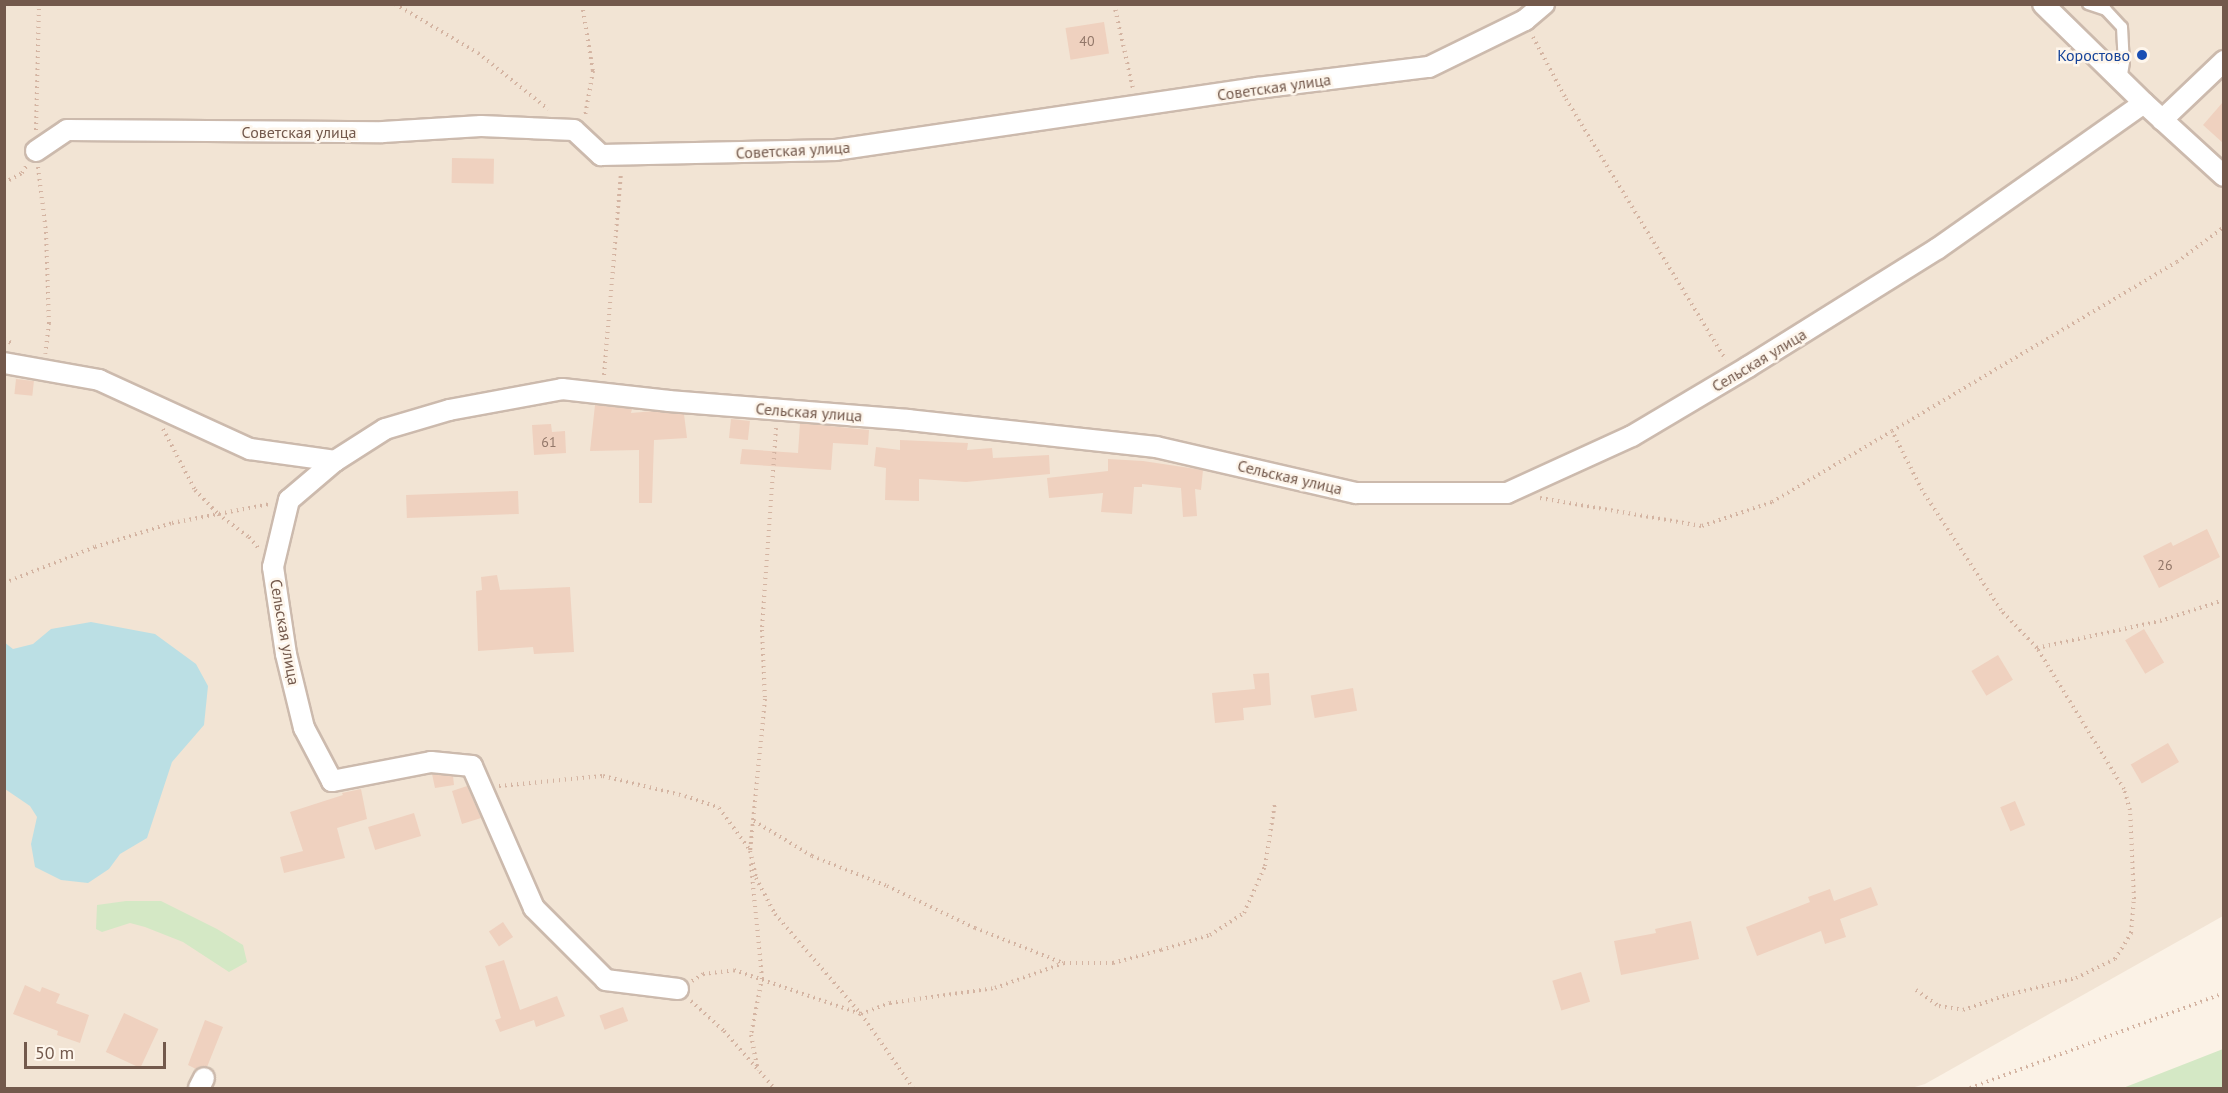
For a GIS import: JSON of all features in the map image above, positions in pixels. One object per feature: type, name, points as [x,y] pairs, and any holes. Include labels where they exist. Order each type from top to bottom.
[{"type":"street","name":"Советская улица","points":[[36,152],[67,130],[383,132],[482,126],[579,125],[601,155],[836,150],[1257,88],[1429,67],[1525,20],[1544,4]]},
{"type":"street","points":[[2043,4],[2223,176]]},
{"type":"street","points":[[2162,120],[2223,61]]},
{"type":"street","name":"Сельская улица","points":[[678,989],[606,980],[588,965],[534,908],[472,766],[431,762],[332,782],[304,728],[286,654],[273,567],[289,500],[335,461],[385,429],[449,410],[562,389],[908,420],[1156,447],[1356,493],[1507,493],[1632,436],[1735,374],[1937,249],[2144,103]]},
{"type":"street","points":[[4,363],[99,380],[250,449],[335,461]]},
{"type":"lane","points":[[2088,4],[2106,10],[2122,27],[2124,62],[2121,81]]},
{"type":"path","points":[[39,4],[36,152],[46,232],[50,323],[43,370]]},
{"type":"path","points":[[395,4],[478,53],[579,125],[593,71],[582,4]]},
{"type":"path","points":[[1114,4],[1137,106]]},
{"type":"path","points":[[1525,20],[1566,99],[1735,374]]},
{"type":"path","points":[[4,183],[22,173],[36,152]]},
{"type":"path","points":[[602,393],[623,155]]},
{"type":"path","points":[[1507,493],[1702,526],[1772,502],[2177,262],[2223,227]]},
{"type":"path","points":[[149,402],[195,490],[218,514],[249,537],[273,567]]},
{"type":"path","points":[[758,1071],[751,1035],[762,978],[750,851],[765,699],[762,630],[778,409]]},
{"type":"path","points":[[1892,431],[1922,490],[2001,610],[2037,648],[2124,789],[2130,821],[2134,899],[2131,933],[2115,959],[2076,978],[2007,995],[1964,1010],[1939,1006],[1916,990]]},
{"type":"path","points":[[4,583],[95,547],[172,524],[289,500]]},
{"type":"path","points":[[2037,648],[2160,621],[2223,600]]},
{"type":"path","points":[[481,786],[531,785],[603,776],[685,796],[719,808],[750,851],[756,878],[776,914],[861,1014],[914,1089]]},
{"type":"path","points":[[774,1089],[724,1031],[678,989],[703,974],[734,970],[861,1014],[890,1003],[994,988],[1064,963],[1113,963],[1210,935],[1244,913],[1265,866],[1275,803]]},
{"type":"path","points":[[754,821],[812,855],[887,886],[975,928],[1064,963]]},
{"type":"path","points":[[1970,1089],[2223,993]]},
{"type":"shaded area","points":[[5,5],[2223,5],[2223,916],[1925,1084],[1911,1088],[5,1088]]},
{"type":"green space","points":[[126,901],[161,901],[217,929],[243,945],[247,962],[229,972],[183,942],[145,927],[130,923],[102,932],[96,929],[97,905]]},
{"type":"green space","points":[[2223,1049],[2223,1088],[2123,1088],[2177,1067]]},
{"type":"water","points":[[91,622],[155,634],[196,664],[208,686],[204,725],[172,762],[147,838],[120,854],[109,869],[88,883],[61,880],[35,867],[31,844],[37,817],[30,806],[5,789],[4,642],[13,649],[33,644],[51,629]]},
{"type":"building","points":[[1104,22],[1109,54],[1070,60],[1065,28]]},
{"type":"building","points":[[2223,102],[2223,143],[2203,125]]},
{"type":"building","points":[[452,158],[494,159],[494,184],[452,183]]},
{"type":"building","points":[[16,379],[34,381],[32,396],[14,394]]},
{"type":"building","points":[[595,405],[632,409],[631,413],[654,411],[684,414],[687,438],[654,440],[652,503],[639,503],[639,450],[590,451]]},
{"type":"building","points":[[731,419],[750,421],[748,440],[729,438]]},
{"type":"building","points":[[800,423],[869,430],[868,445],[833,443],[831,470],[740,464],[742,449],[798,453]]},
{"type":"building","points":[[551,424],[552,432],[565,431],[566,453],[534,455],[532,425]]},
{"type":"building","points":[[900,440],[968,443],[967,450],[992,448],[993,458],[1049,455],[1050,474],[966,482],[919,479],[919,501],[885,500],[886,468],[874,466],[876,447],[900,450]]},
{"type":"building","points":[[1108,459],[1143,461],[1203,470],[1201,490],[1195,489],[1197,516],[1183,517],[1181,488],[1142,484],[1142,487],[1134,487],[1132,514],[1101,512],[1103,493],[1049,498],[1047,478],[1108,471]]},
{"type":"building","points":[[518,491],[519,514],[407,518],[406,495]]},
{"type":"building","points":[[2207,529],[2220,557],[2159,588],[2143,556],[2171,542],[2173,546]]},
{"type":"building","points":[[497,575],[500,590],[570,587],[574,652],[534,654],[533,647],[478,651],[476,591],[482,590],[481,577]]},
{"type":"building","points":[[2144,629],[2164,662],[2145,674],[2125,640]]},
{"type":"building","points":[[1998,655],[2013,680],[1986,696],[1971,671]]},
{"type":"building","points":[[1269,673],[1271,705],[1243,708],[1244,720],[1215,723],[1212,693],[1255,689],[1253,674]]},
{"type":"building","points":[[1353,688],[1357,711],[1315,718],[1311,695]]},
{"type":"building","points":[[2168,743],[2179,762],[2142,784],[2131,764]]},
{"type":"building","points":[[432,774],[453,776],[454,785],[435,788]]},
{"type":"building","points":[[467,786],[481,818],[462,824],[452,791]]},
{"type":"building","points":[[361,789],[367,819],[337,828],[345,858],[284,873],[280,857],[303,851],[290,812],[343,795],[342,793]]},
{"type":"building","points":[[2015,801],[2025,825],[2010,831],[2000,807]]},
{"type":"building","points":[[414,813],[421,836],[375,850],[368,827]]},
{"type":"building","points":[[1871,887],[1878,905],[1840,919],[1846,937],[1825,944],[1821,931],[1757,956],[1746,927],[1810,902],[1808,897],[1830,889],[1834,901]]},
{"type":"building","points":[[1691,921],[1699,959],[1621,975],[1614,941],[1656,933],[1655,929]]},
{"type":"building","points":[[503,922],[513,937],[499,946],[489,932]]},
{"type":"building","points":[[504,960],[520,1010],[557,996],[565,1016],[536,1027],[534,1020],[500,1032],[495,1020],[501,1018],[485,966]]},
{"type":"building","points":[[1581,972],[1590,1002],[1561,1010],[1552,981]]},
{"type":"building","points":[[25,985],[40,992],[42,987],[60,994],[56,1003],[89,1015],[80,1043],[57,1035],[58,1031],[13,1014]]},
{"type":"building","points":[[623,1007],[628,1021],[605,1030],[600,1016]]},
{"type":"building","points":[[124,1013],[158,1029],[140,1068],[106,1052]]},
{"type":"building","points":[[205,1020],[223,1027],[207,1067],[196,1069],[188,1065]]},
{"type":"place","name":"Коростово","points":[[2142,55]]}]
